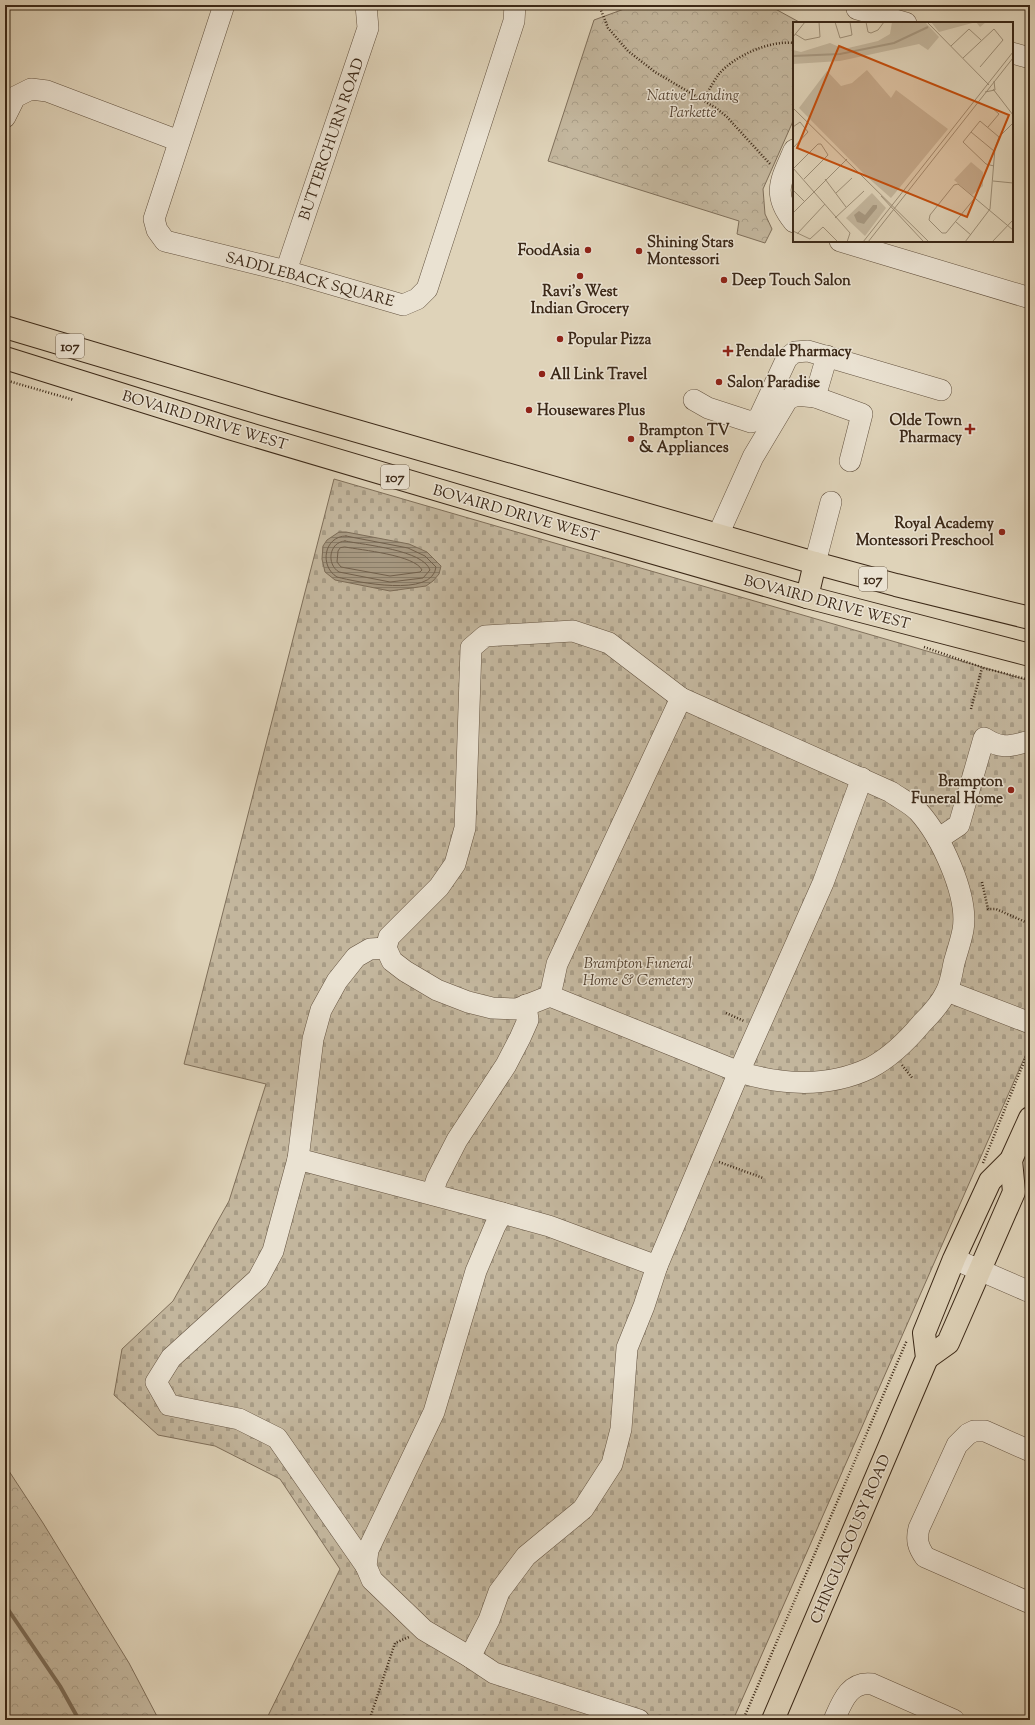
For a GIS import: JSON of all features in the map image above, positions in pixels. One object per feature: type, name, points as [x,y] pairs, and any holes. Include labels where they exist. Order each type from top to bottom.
[{"type":"main road","name":"BOVAIRD DRIVE WEST","points":[[5,327],[284,410],[718,535],[896,585],[1030,618]]},
{"type":"main road","name":"BOVAIRD DRIVE WEST","points":[[5,358],[237,431],[560,526],[807,597],[1030,655]]},
{"type":"main road","points":[[807,597],[816,562]]},
{"type":"main road","name":"CHINGUACOUSY ROAD","points":[[773,1720],[927,1358],[924,1333],[954,1259],[990,1182],[1011,1160],[1030,1118]]},
{"type":"main road","name":"CHINGUACOUSY ROAD","points":[[927,1358],[948,1343],[1014,1192],[1011,1160]]},
{"type":"street","name":"SADDLEBACK SQUARE","points":[[224,5],[154,219],[157,230],[165,241],[286,271],[404,305],[417,299],[427,289],[514,22],[515,5]]},
{"type":"street","name":"BUTTERCHURN ROAD","points":[[286,271],[368,28],[366,5]]},
{"type":"street","points":[[855,12],[901,22]]},
{"type":"street","points":[[1013,53],[1030,58]]},
{"type":"street","points":[[5,118],[15,97],[31,89],[47,91],[179,141]]},
{"type":"street","points":[[793,152],[779,188],[786,212],[793,221]]},
{"type":"street","points":[[843,242],[1030,298]]},
{"type":"street","points":[[694,400],[708,408],[751,422],[759,418],[787,358],[795,352],[808,351],[941,390]]},
{"type":"street","points":[[815,397],[827,356]]},
{"type":"street","points":[[718,535],[753,457],[787,400],[796,395],[815,397],[862,414],[850,461]]},
{"type":"street","points":[[816,562],[831,502]]},
{"type":"street","points":[[574,631],[609,643],[682,698],[891,792],[918,811],[938,839],[957,879],[962,903],[963,929],[947,991],[909,1039],[892,1054],[869,1068],[845,1077],[825,1080],[792,1083],[764,1079],[739,1072],[550,996],[517,1009],[492,1008],[468,1002],[437,990],[405,971],[392,961],[386,948],[389,937],[439,887],[455,864],[465,828],[471,648],[485,636],[574,631]]},
{"type":"street","points":[[550,996],[557,964],[682,698]]},
{"type":"street","points":[[938,839],[959,825],[991,742],[1005,747],[1030,741]]},
{"type":"street","points":[[470,1657],[489,1620],[499,1592],[526,1556],[583,1509],[612,1464],[621,1429],[627,1348],[644,1306],[657,1266],[739,1072],[823,883],[862,778]]},
{"type":"street","points":[[386,948],[370,950],[356,957],[337,981],[321,1010],[313,1039],[298,1159],[273,1251],[258,1279],[171,1358],[156,1382],[169,1405],[238,1419],[277,1438],[366,1566],[372,1580],[424,1630],[494,1673],[639,1720]]},
{"type":"street","points":[[947,991],[1030,1024]]},
{"type":"street","points":[[432,1194],[437,1179],[457,1140],[506,1065],[520,1038],[528,1020],[526,1005]]},
{"type":"street","points":[[298,1159],[549,1226],[657,1266]]},
{"type":"street","points":[[366,1566],[368,1550],[434,1412],[476,1271],[502,1213]]},
{"type":"street","points":[[954,1259],[1030,1292]]},
{"type":"street","points":[[1030,1451],[986,1431],[974,1431],[968,1434],[957,1445],[918,1528],[917,1536],[920,1550],[925,1557],[1030,1603]]},
{"type":"street","points":[[834,1720],[844,1697],[850,1690],[857,1685],[868,1684],[954,1720]]},
{"type":"path","points":[[599,5],[608,28],[628,51],[655,72],[703,100],[727,117],[770,163],[785,172]]},
{"type":"path","points":[[703,100],[719,75],[730,64],[758,49],[793,43]]},
{"type":"path","points":[[971,709],[982,668]]},
{"type":"path","points":[[982,882],[988,909],[996,909],[1030,924]]},
{"type":"path","points":[[980,1169],[1030,1047]]},
{"type":"path","points":[[704,1156],[763,1178]]},
{"type":"path","points":[[743,1720],[908,1338]]},
{"type":"path","points":[[370,1718],[395,1643],[424,1630]]},
{"type":"green space","name":"Native Landing Parkette","points":[[635,5],[768,5],[799,22],[793,22],[793,121],[763,189],[765,214],[772,229],[765,243],[737,234],[739,221],[548,161],[594,20]]},
{"type":"green space","name":"Brampton Funeral Home & Cemetery","points":[[334,479],[1030,681],[1030,1045],[733,1720],[266,1720],[340,1569],[280,1479],[215,1446],[158,1435],[114,1395],[122,1349],[173,1301],[229,1201],[266,1084],[184,1064]]},
{"type":"green space","points":[[5,1465],[43,1523],[129,1663],[159,1720],[5,1720]]},
{"type":"water","points":[[339,532],[409,544],[427,552],[441,566],[439,574],[426,586],[390,591],[335,580],[325,572],[322,559],[323,546],[327,540]]},
{"type":"waterway","points":[[5,1605],[60,1686],[79,1720]]},
{"type":"place","name":"FoodAsia","points":[[588,250]]},
{"type":"place","name":"Shining Stars Montessori","points":[[639,251]]},
{"type":"place","name":"Ravi's West Indian Grocery","points":[[580,276]]},
{"type":"place","name":"Deep Touch Salon","points":[[724,280]]},
{"type":"place","name":"Popular Pizza","points":[[560,339]]},
{"type":"place","name":"Pendale Pharmacy","points":[[728,351]]},
{"type":"place","name":"All Link Travel","points":[[542,374]]},
{"type":"place","name":"Salon Paradise","points":[[719,382]]},
{"type":"place","name":"Housewares Plus","points":[[529,410]]},
{"type":"place","name":"Olde Town Pharmacy","points":[[970,429]]},
{"type":"place","name":"Brampton TV & Appliances","points":[[631,439]]},
{"type":"place","name":"Royal Academy Montessori Preschool","points":[[1002,532]]},
{"type":"place","name":"Brampton Funeral Home","points":[[1011,790]]}]
